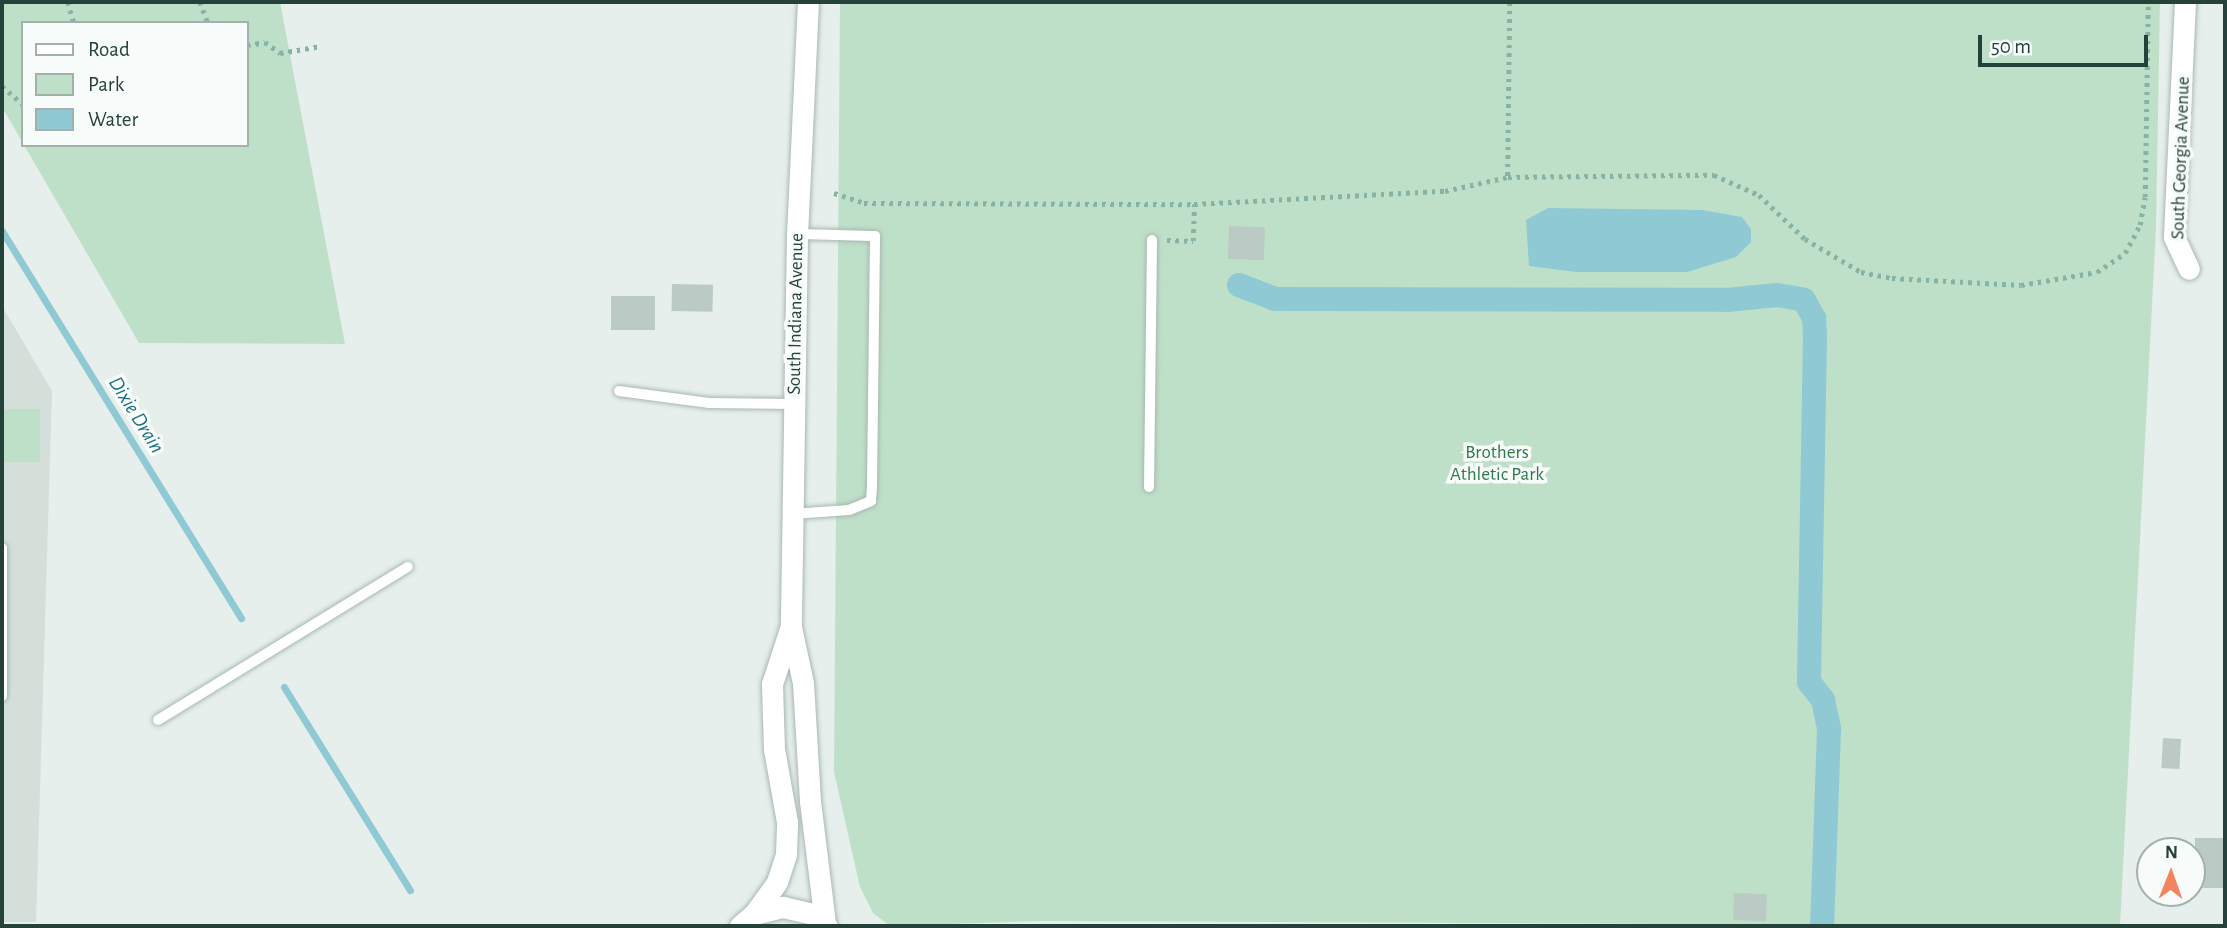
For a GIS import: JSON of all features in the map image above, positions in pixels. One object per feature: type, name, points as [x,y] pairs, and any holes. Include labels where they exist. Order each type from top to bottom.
[{"type":"main road","name":"South Indiana Avenue","points":[[808,2],[797,234],[791,627],[803,683],[810,802],[826,925]]},
{"type":"main road","name":"South Georgia Avenue","points":[[2185,2],[2174,237],[2189,270]]},
{"type":"main road","name":"South Indiana Avenue","points":[[741,923],[777,882],[786,854],[772,684],[791,627]]},
{"type":"main road","points":[[741,923],[783,906],[799,908],[826,925]]},
{"type":"lane","points":[[792,514],[849,510],[871,501],[872,485],[875,236],[797,234]]},
{"type":"lane","points":[[1149,487],[1152,240]]},
{"type":"lane","points":[[619,391],[709,402],[794,404]]},
{"type":"lane","points":[[2,548],[2,696]]},
{"type":"lane","points":[[158,720],[408,568]]},
{"type":"path","points":[[68,2],[73,21]]},
{"type":"path","points":[[200,2],[207,21]]},
{"type":"path","points":[[1508,177],[1510,2]]},
{"type":"path","points":[[834,193],[864,203],[1194,204],[1372,192],[1445,191],[1508,177],[1714,176],[1759,195],[1832,258],[1892,278],[2021,285],[2097,272],[2125,253],[2140,225],[2145,197],[2147,2]]},
{"type":"path","points":[[248,46],[265,42],[280,53],[321,46]]},
{"type":"path","points":[[2,86],[21,102]]},
{"type":"path","points":[[1152,240],[1193,241],[1194,204]]},
{"type":"shaded area","points":[[2,306],[52,391],[36,922],[2,922]]},
{"type":"green space","points":[[2,2],[280,2],[345,344],[139,343],[25,147],[248,147],[248,21],[21,21],[21,140],[2,107]]},
{"type":"green space","name":"Brothers Athletic Park","points":[[840,2],[2160,2],[2156,228],[2120,926],[1042,921],[890,926],[873,913],[860,887],[834,772]]},
{"type":"green space","points":[[2,409],[40,409],[40,462],[2,462]]},
{"type":"water","points":[[1548,208],[1702,210],[1742,217],[1751,229],[1751,242],[1736,257],[1687,272],[1576,272],[1529,266],[1526,220]]},
{"type":"building","points":[[1229,226],[1265,227],[1264,260],[1228,259]]},
{"type":"building","points":[[672,284],[713,285],[713,312],[672,311]]},
{"type":"building","points":[[611,296],[655,296],[655,330],[611,330]]},
{"type":"building","points":[[2163,738],[2181,739],[2179,769],[2161,768]]},
{"type":"building","points":[[2206,838],[2225,838],[2225,888],[2206,888]]},
{"type":"building","points":[[1734,893],[1767,894],[1766,921],[1733,920]]},
{"type":"waterway","name":"Dixie Drain","points":[[2,231],[241,618]]},
{"type":"waterway","points":[[1239,285],[1275,299],[1727,300],[1777,295],[1804,300],[1814,318],[1815,336],[1809,682],[1823,700],[1829,729],[1822,926]]},
{"type":"waterway","name":"Dixie Drain","points":[[284,687],[410,890]]}]
